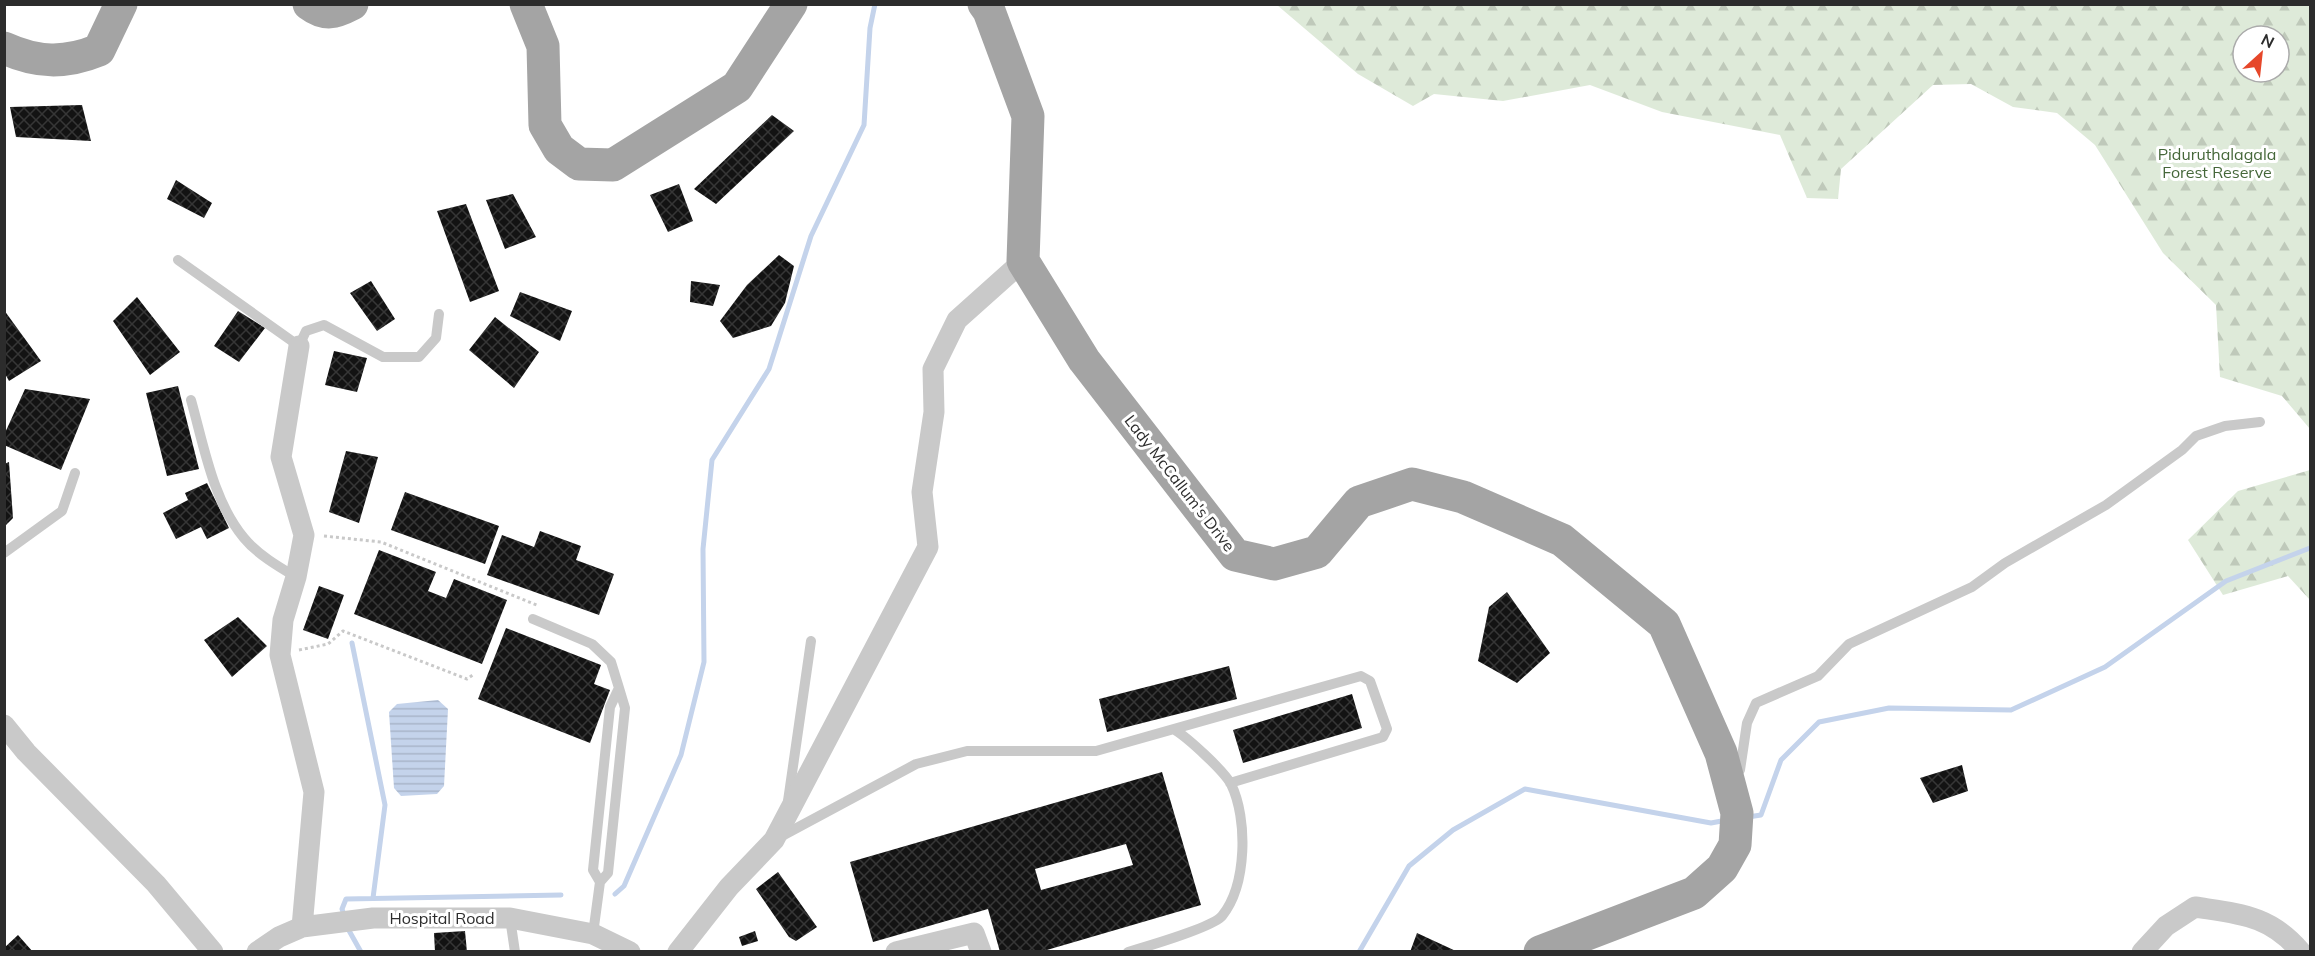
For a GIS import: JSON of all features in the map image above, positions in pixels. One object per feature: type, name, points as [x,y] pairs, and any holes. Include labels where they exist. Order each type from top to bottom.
[{"type":"main road","points":[[4,48],[20,55],[48,62],[77,59],[99,50],[121,4]]},
{"type":"main road","points":[[309,4],[319,11],[333,14],[352,4]]},
{"type":"main road","points":[[526,4],[543,46],[545,125],[559,149],[579,164],[613,165],[737,87],[791,4]]},
{"type":"main road","points":[[984,4],[989,11],[1028,116],[1023,261]]},
{"type":"main road","name":"Lady McCallum's Drive","points":[[1023,261],[1084,360],[1235,555],[1274,564],[1317,552],[1359,502],[1412,484],[1463,497],[1562,540],[1664,624],[1721,753],[1737,813],[1735,845],[1722,868],[1694,893],[1540,951]]},
{"type":"street","points":[[678,951],[729,887],[774,840],[928,547],[922,492],[934,412],[933,369],[957,320],[1023,261]]},
{"type":"street","points":[[299,346],[281,457],[304,534],[297,577],[283,620],[280,655],[314,792],[302,927]]},
{"type":"street","points":[[4,725],[26,752],[156,884],[213,951]]},
{"type":"street","points":[[2142,951],[2166,927],[2195,907],[2246,915],[2285,933],[2301,951]]},
{"type":"street","name":"Hospital Road","points":[[257,951],[279,937],[302,927],[373,918],[510,918],[593,934],[630,951]]},
{"type":"street","points":[[896,951],[974,933],[981,951]]},
{"type":"lane","points":[[178,260],[299,346],[306,331],[324,324],[382,357],[419,357],[436,338],[439,314]]},
{"type":"lane","points":[[191,400],[220,501],[244,539],[276,565],[297,577]]},
{"type":"lane","points":[[1728,777],[1737,774],[1740,770],[1747,723],[1756,703],[1818,676],[1849,644],[1972,587],[2005,563],[2106,505],[2182,450],[2196,436],[2225,426],[2259,422]]},
{"type":"lane","points":[[4,553],[62,511],[75,473]]},
{"type":"lane","points":[[534,619],[592,644],[611,662],[619,688],[610,707],[593,870],[600,882],[593,934]]},
{"type":"lane","points":[[785,819],[811,641]]},
{"type":"lane","points":[[774,840],[916,764],[967,750],[1096,751],[1361,676],[1370,681],[1387,729],[1383,737],[1230,783]]},
{"type":"lane","points":[[1128,951],[1164,946],[1221,917],[1239,884],[1243,828],[1230,783],[1188,737],[1175,730]]},
{"type":"lane","points":[[510,918],[515,951]]},
{"type":"path","points":[[304,534],[381,542],[540,604],[534,619]]},
{"type":"path","points":[[280,655],[328,644],[343,631],[467,679],[474,674]]},
{"type":"green space","name":"Piduruthalagala Forest Reserve","points":[[1277,5],[2310,5],[2310,429],[2282,396],[2220,377],[2216,305],[2163,253],[2095,145],[2057,113],[2013,107],[1971,84],[1933,85],[1841,169],[1838,199],[1807,198],[1780,135],[1662,112],[1590,85],[1503,101],[1434,94],[1413,106],[1358,74]]},
{"type":"green space","points":[[2310,470],[2310,600],[2288,576],[2223,595],[2188,540],[2238,491]]},
{"type":"water","points":[[438,700],[448,709],[444,786],[437,794],[401,796],[394,788],[389,712],[397,704]]},
{"type":"building","points":[[82,105],[91,141],[16,137],[10,107]]},
{"type":"building","points":[[772,115],[794,131],[716,204],[694,189]]},
{"type":"building","points":[[176,180],[212,203],[204,218],[167,199]]},
{"type":"building","points":[[679,184],[693,221],[668,232],[650,195]]},
{"type":"building","points":[[513,194],[536,237],[505,249],[486,200]]},
{"type":"building","points":[[466,204],[499,291],[470,302],[437,211]]},
{"type":"building","points":[[779,255],[794,266],[785,303],[771,326],[733,338],[720,321],[747,285]]},
{"type":"building","points":[[371,281],[395,319],[377,331],[350,293]]},
{"type":"building","points":[[691,281],[720,285],[713,306],[690,302]]},
{"type":"building","points":[[520,292],[572,311],[560,341],[510,316]]},
{"type":"building","points":[[137,297],[180,352],[150,375],[113,321]]},
{"type":"building","points":[[4,310],[41,361],[9,381],[4,372]]},
{"type":"building","points":[[238,311],[265,328],[239,362],[214,346]]},
{"type":"building","points":[[495,317],[539,352],[514,388],[469,350]]},
{"type":"building","points":[[334,351],[367,358],[357,392],[325,385]]},
{"type":"building","points":[[178,386],[199,469],[167,476],[146,393]]},
{"type":"building","points":[[25,389],[90,399],[61,470],[4,445],[4,435]]},
{"type":"building","points":[[346,451],[378,457],[359,523],[329,512]]},
{"type":"building","points":[[9,462],[13,518],[4,527],[4,464]]},
{"type":"building","points":[[207,483],[229,528],[207,539],[201,527],[176,539],[163,513],[188,500],[185,493]]},
{"type":"building","points":[[405,492],[499,526],[485,564],[391,530]]},
{"type":"building","points":[[540,531],[581,546],[576,560],[614,574],[599,615],[487,575],[502,535],[534,547]]},
{"type":"building","points":[[379,550],[436,572],[428,591],[446,598],[454,579],[507,600],[482,664],[354,614]]},
{"type":"building","points":[[319,586],[344,595],[328,639],[303,630]]},
{"type":"building","points":[[1507,592],[1550,653],[1517,683],[1478,661],[1489,607]]},
{"type":"building","points":[[238,617],[267,646],[232,677],[204,640]]},
{"type":"building","points":[[506,628],[601,665],[594,684],[610,690],[590,743],[478,699]]},
{"type":"building","points":[[1229,666],[1237,699],[1107,732],[1099,699]]},
{"type":"building","points":[[1352,694],[1362,728],[1243,763],[1233,730]]},
{"type":"building","points":[[1962,765],[1968,791],[1933,803],[1920,778]]},
{"type":"building","points":[[1162,772],[1201,905],[1040,952],[1000,952],[988,909],[873,942],[850,862]],"holes":[[[1126,844],[1133,865],[1041,890],[1035,869]]]},
{"type":"building","points":[[778,872],[817,927],[796,941],[789,937],[756,889]]},
{"type":"building","points":[[465,931],[467,952],[435,952],[434,933]]},
{"type":"building","points":[[755,931],[758,941],[742,946],[739,937]]},
{"type":"building","points":[[1417,933],[1458,952],[1410,952]]},
{"type":"building","points":[[18,935],[33,952],[4,952],[4,948]]},
{"type":"waterway","points":[[615,894],[624,886],[681,755],[704,662],[703,549],[712,460],[769,369],[811,236],[864,125],[870,28],[875,4]]},
{"type":"waterway","points":[[1748,817],[1761,815],[1781,760],[1819,722],[1889,708],[2011,710],[2105,667],[2226,581],[2310,548]]},
{"type":"waterway","points":[[352,643],[385,805],[373,898]]},
{"type":"waterway","points":[[1359,952],[1409,866],[1453,830],[1525,789],[1711,823],[1727,820]]},
{"type":"waterway","points":[[345,918],[342,909],[346,899],[561,895]]},
{"type":"waterway","points":[[347,927],[361,952]]}]
